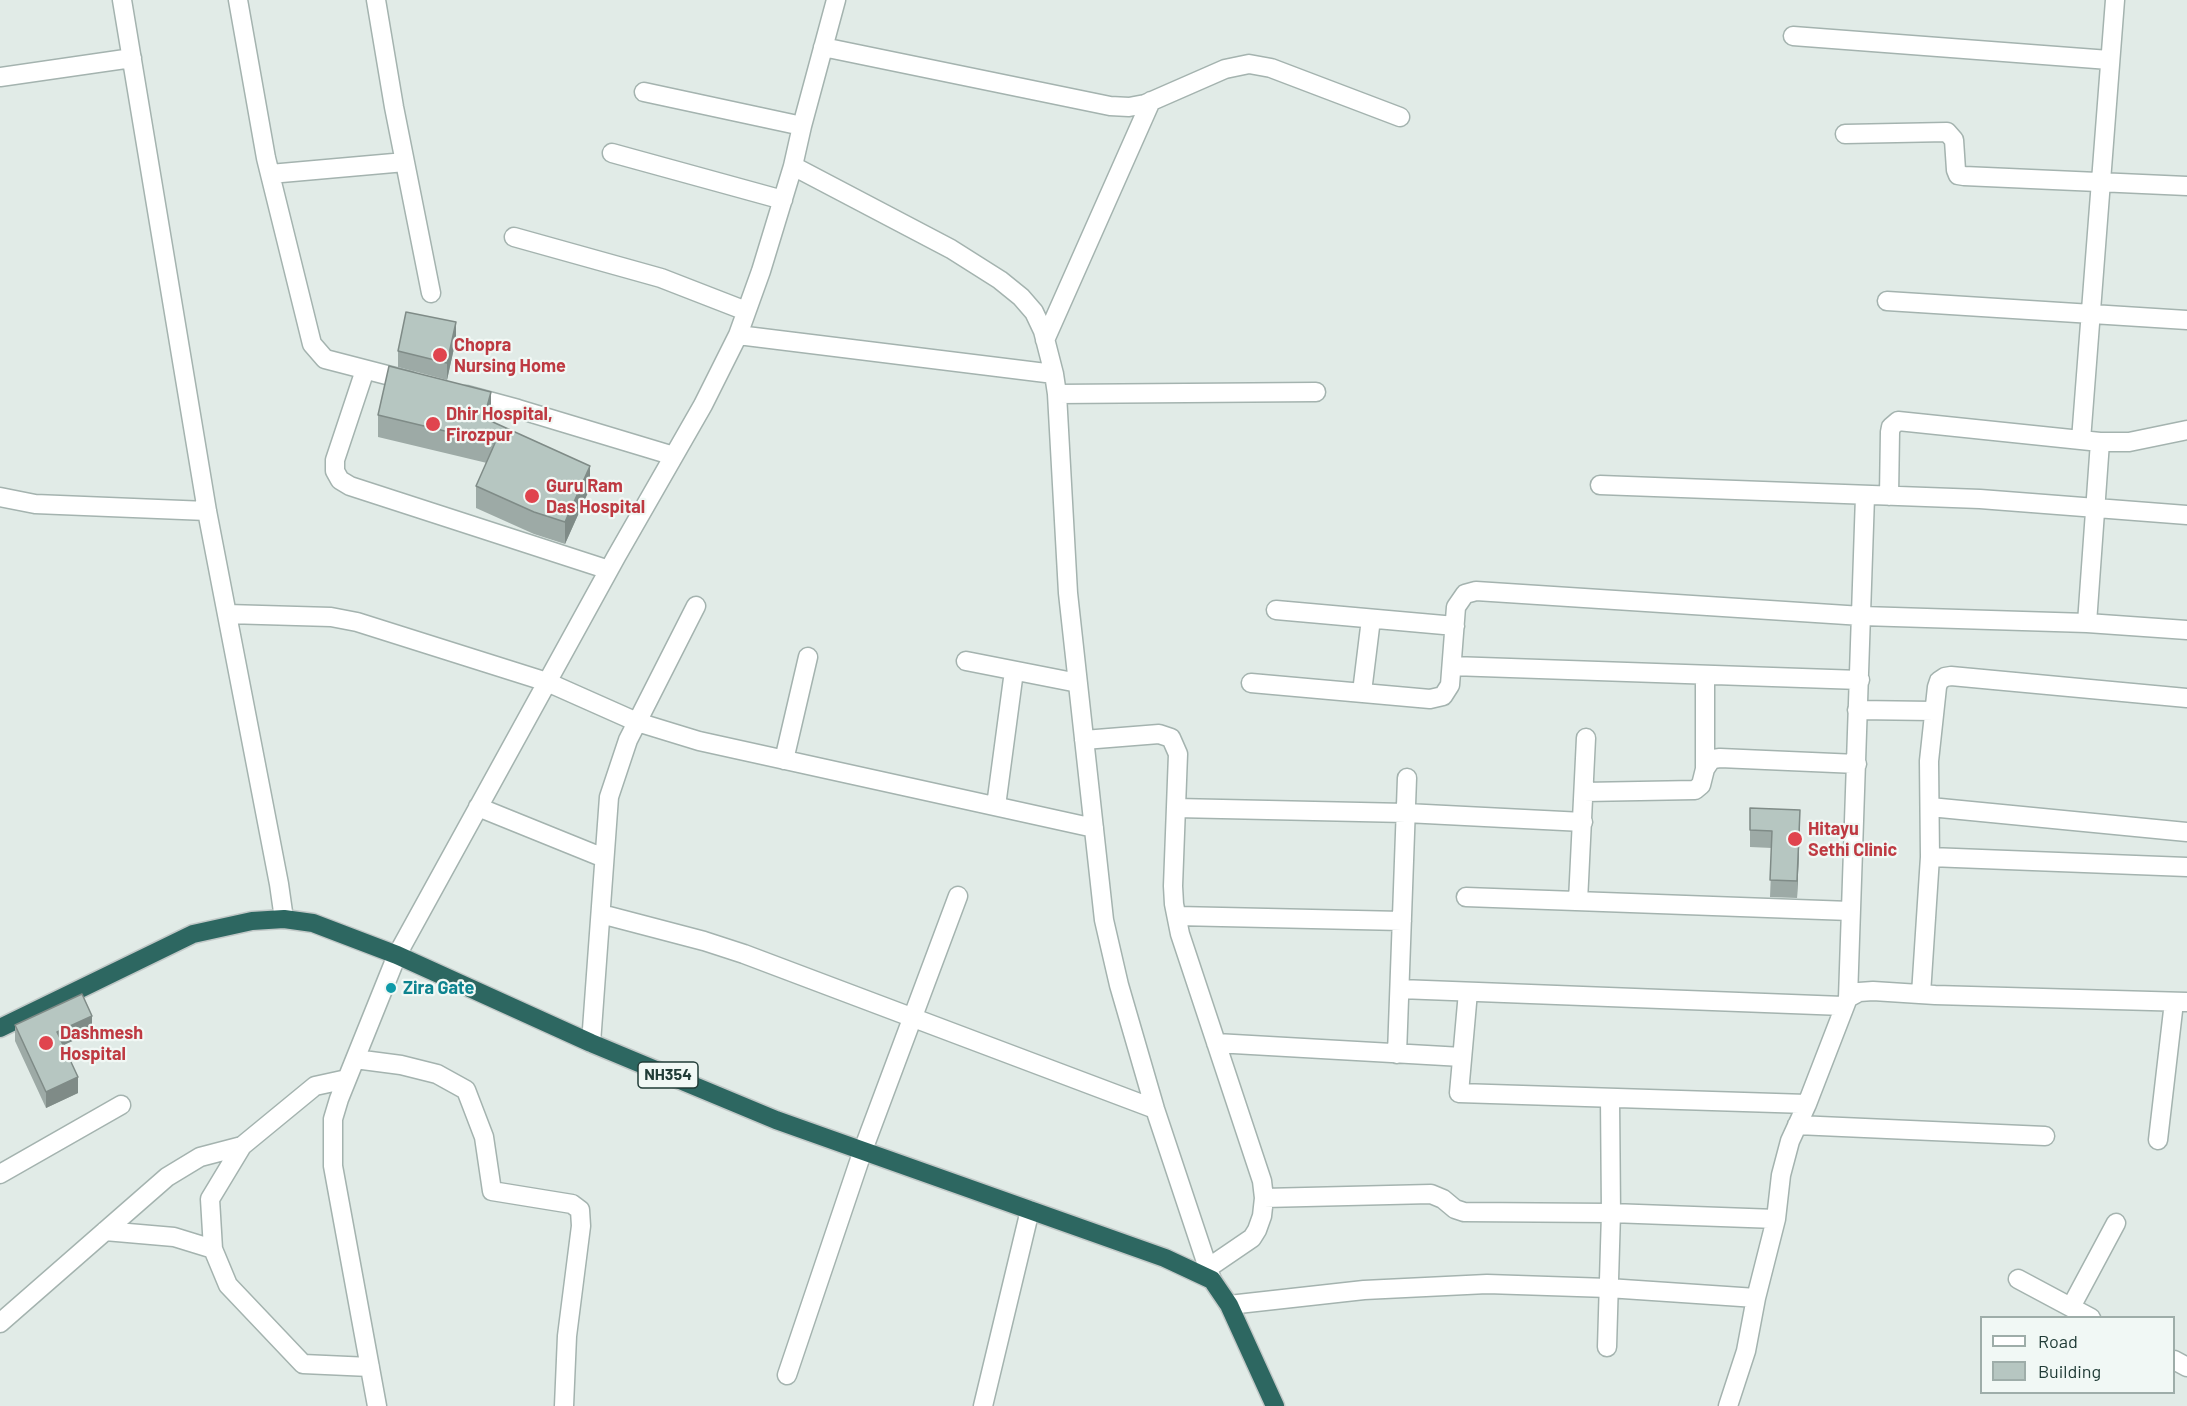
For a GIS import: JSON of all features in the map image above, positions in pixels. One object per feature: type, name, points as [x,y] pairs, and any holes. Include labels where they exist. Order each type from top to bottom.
[{"type":"highway","name":"NH354","points":[[0,1028],[193,934],[252,921],[284,920],[313,923],[397,955],[591,1042],[776,1120],[1210,1274]]},
{"type":"highway","points":[[1210,1274],[1229,1305],[1275,1406]]},
{"type":"street","points":[[122,0],[207,511],[284,920]]},
{"type":"street","points":[[238,0],[270,174],[312,344],[325,359],[422,384]]},
{"type":"street","points":[[376,0],[431,293]]},
{"type":"street","points":[[377,1406],[333,1166],[333,1119],[397,955],[609,570],[704,405],[738,334],[793,166],[836,0]]},
{"type":"street","points":[[2081,440],[2115,0]]},
{"type":"street","points":[[1792,36],[2109,60]]},
{"type":"street","points":[[823,47],[1110,106],[1129,107],[1151,101],[1209,75],[1249,64],[1271,68],[1400,117]]},
{"type":"street","points":[[0,77],[132,58]]},
{"type":"street","points":[[644,92],[802,126]]},
{"type":"street","points":[[1045,340],[1151,101]]},
{"type":"street","points":[[1845,134],[1947,132],[1954,140],[1955,165],[1958,175],[2187,186]]},
{"type":"street","points":[[612,153],[783,200]]},
{"type":"street","points":[[270,174],[405,162]]},
{"type":"street","points":[[793,166],[951,249],[999,280],[1022,297],[1034,312],[1045,340],[1057,394],[1068,593],[1084,740],[1104,920],[1155,1109],[1210,1274],[1252,1239],[1262,1216],[1264,1198],[1262,1181],[1180,934],[1173,886],[1178,754],[1171,738],[1159,734],[1084,740]]},
{"type":"street","points":[[514,237],[643,272],[746,311]]},
{"type":"street","points":[[1887,301],[2187,320]]},
{"type":"street","points":[[738,334],[1054,374]]},
{"type":"street","points":[[365,370],[335,460],[335,471],[340,480],[350,486],[609,570]]},
{"type":"street","points":[[454,392],[519,408],[674,456]]},
{"type":"street","points":[[1057,394],[1316,392]]},
{"type":"street","points":[[1889,496],[1890,432],[1891,427],[1898,421],[2100,442],[2129,442],[2187,430]]},
{"type":"street","points":[[2087,623],[2100,442]]},
{"type":"street","points":[[1600,485],[1980,499],[2187,514]]},
{"type":"street","points":[[1728,1406],[1746,1351],[1756,1298],[1776,1219],[1790,1141],[1846,1002],[1866,496]]},
{"type":"street","points":[[0,497],[35,504],[207,511]]},
{"type":"street","points":[[1251,683],[1437,699],[1443,696],[1450,685],[1456,607],[1466,594],[1476,591],[1862,616],[2087,623],[2187,630]]},
{"type":"street","points":[[591,1042],[609,798],[623,754],[637,722],[696,606]]},
{"type":"street","points":[[1276,610],[1455,626]]},
{"type":"street","points":[[227,614],[331,617],[357,622],[547,682],[637,722],[699,741],[1094,828]]},
{"type":"street","points":[[1362,692],[1371,619]]},
{"type":"street","points":[[784,760],[808,657]]},
{"type":"street","points":[[966,661],[1078,683]]},
{"type":"street","points":[[1452,666],[1860,680]]},
{"type":"street","points":[[996,806],[1014,671]]},
{"type":"street","points":[[1584,792],[1689,791],[1701,785],[1705,769],[1705,675]]},
{"type":"street","points":[[1921,994],[1930,857],[1928,772],[1936,687],[1939,681],[1945,677],[2187,698]]},
{"type":"street","points":[[1857,710],[1934,711]]},
{"type":"street","points":[[1578,901],[1587,738]]},
{"type":"street","points":[[1705,769],[1713,759],[1720,758],[1857,764]]},
{"type":"street","points":[[1397,1054],[1407,778]]},
{"type":"street","points":[[478,807],[604,858]]},
{"type":"street","points":[[1930,807],[2187,832]]},
{"type":"street","points":[[1176,808],[1406,813],[1583,822]]},
{"type":"street","points":[[1930,857],[2187,867]]},
{"type":"street","points":[[787,1375],[862,1150],[958,896]]},
{"type":"street","points":[[1466,897],[1851,911]]},
{"type":"street","points":[[601,914],[744,954],[1155,1109]]},
{"type":"street","points":[[1177,916],[1402,921]]},
{"type":"street","points":[[1400,989],[1846,1002],[1859,992],[1873,991],[2180,1002],[2158,1140]]},
{"type":"street","points":[[1468,992],[1459,1092],[1806,1104]]},
{"type":"street","points":[[1216,1043],[1462,1057]]},
{"type":"street","points":[[355,1059],[401,1065],[437,1074],[466,1090],[484,1137],[492,1191],[572,1204],[580,1210],[581,1226],[567,1336],[564,1406]]},
{"type":"street","points":[[347,1079],[315,1086],[242,1146],[210,1200],[213,1249],[228,1285],[303,1364],[370,1367]]},
{"type":"street","points":[[1607,1347],[1611,1213],[1610,1099]]},
{"type":"street","points":[[0,1174],[121,1105]]},
{"type":"street","points":[[1797,1125],[2045,1136]]},
{"type":"street","points":[[0,1323],[167,1177],[200,1157],[242,1146]]},
{"type":"street","points":[[1264,1198],[1431,1194],[1464,1212],[1611,1213],[1776,1219]]},
{"type":"street","points":[[983,1406],[1030,1210]]},
{"type":"street","points":[[2071,1307],[2116,1223]]},
{"type":"street","points":[[105,1231],[174,1237],[213,1249]]},
{"type":"street","points":[[2018,1279],[2089,1316]]},
{"type":"street","points":[[1229,1305],[1364,1290],[1487,1284],[1608,1288],[1756,1298]]},
{"type":"building","points":[[406,312],[456,322],[447,363],[398,351]]},
{"type":"building","points":[[389,366],[491,392],[484,418],[590,466],[565,522],[534,512],[476,486],[495,443],[378,415]]},
{"type":"building","points":[[1750,808],[1800,810],[1797,881],[1770,880],[1772,831],[1750,830]]},
{"type":"building","points":[[82,994],[92,1016],[57,1032],[78,1077],[46,1092],[15,1025]]},
{"type":"place","name":"Chopra Nursing Home","points":[[440,355]]},
{"type":"place","name":"Dhir Hospital, Firozpur","points":[[433,424]]},
{"type":"place","name":"Guru Ram Das Hospital","points":[[532,496]]},
{"type":"place","name":"Hitayu Sethi Clinic","points":[[1795,839]]},
{"type":"place","name":"Zira Gate","points":[[391,988]]},
{"type":"place","name":"Dashmesh Hospital","points":[[46,1043]]}]
